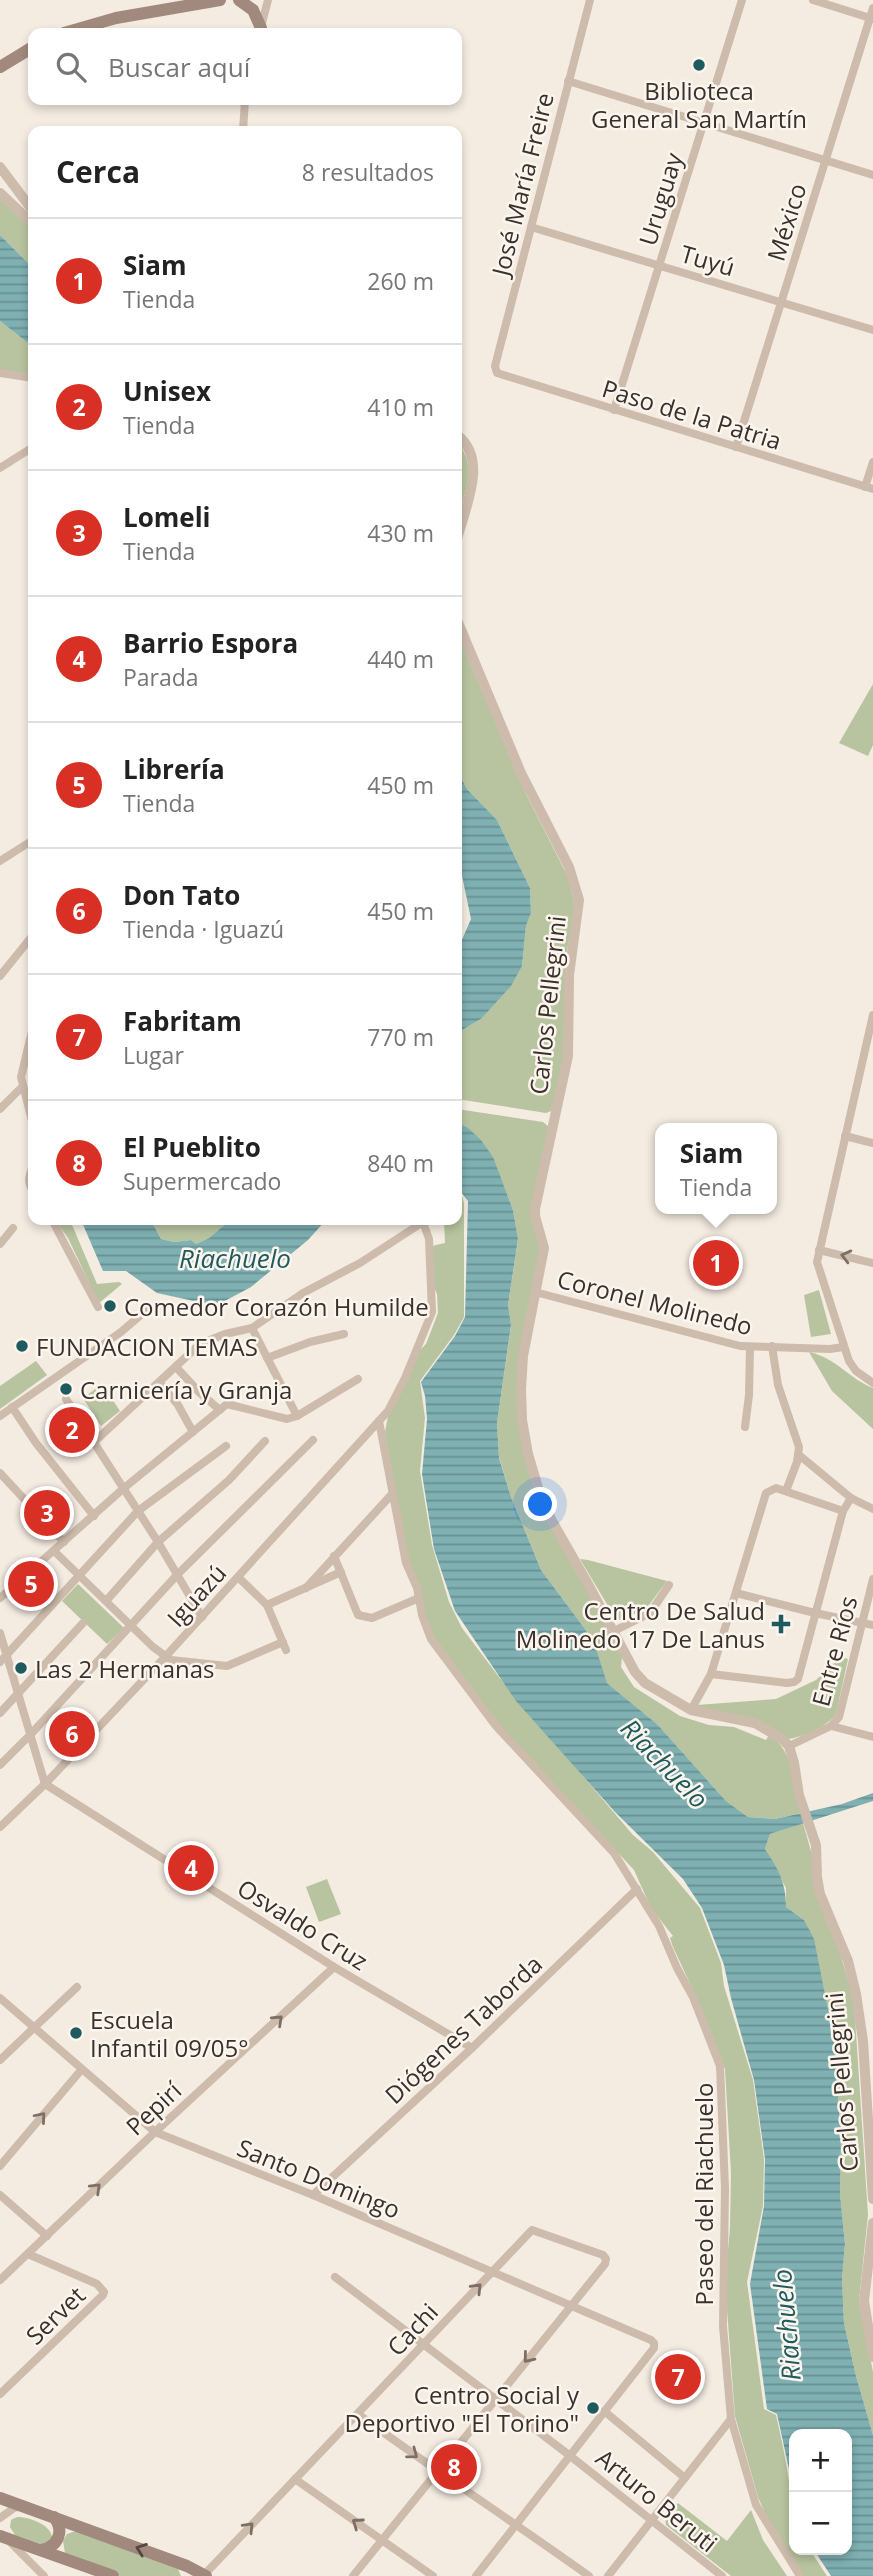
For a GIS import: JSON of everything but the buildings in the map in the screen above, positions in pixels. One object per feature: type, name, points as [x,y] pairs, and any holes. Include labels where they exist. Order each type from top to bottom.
[{"type":"main road","points":[[80,28],[167,4],[220,0]]},
{"type":"main road","points":[[239,0],[253,10],[259,28]]},
{"type":"main road","points":[[0,67],[28,50]]},
{"type":"main road","points":[[0,2498],[204,2575]]},
{"type":"main road","points":[[41,2550],[51,2547],[58,2538],[60,2527],[54,2517]]},
{"type":"main road","points":[[3,2537],[113,2576]]},
{"type":"street","points":[[261,28],[268,0]]},
{"type":"street","name":"José María Freire","points":[[500,376],[495,366],[590,0]]},
{"type":"street","name":"Uruguay","points":[[614,410],[742,0]]},
{"type":"street","points":[[813,0],[871,19]]},
{"type":"street","name":"México","points":[[736,447],[873,8]]},
{"type":"street","points":[[568,81],[873,175]]},
{"type":"street","points":[[243,126],[245,105]]},
{"type":"street","points":[[0,167],[28,204]]},
{"type":"street","points":[[0,193],[28,219]]},
{"type":"street","name":"Tuyú","points":[[531,227],[873,330]]},
{"type":"street","points":[[0,373],[28,377]]},
{"type":"street","name":"Paso de la Patria","points":[[500,376],[869,488]]},
{"type":"street","points":[[462,441],[470,451],[474,466],[462,518]]},
{"type":"street","points":[[0,468],[28,450]]},
{"type":"street","points":[[869,488],[873,462]]},
{"type":"street","name":"Carlos Pellegrini","points":[[462,632],[521,773],[561,850],[579,900],[569,975],[568,1056],[535,1209],[544,1248],[523,1356],[522,1420],[528,1454],[541,1498],[552,1521],[635,1672],[645,1683],[691,1710],[755,1723],[789,1746],[801,1801],[813,1836],[820,1894],[848,1961],[856,1994],[863,2041],[873,2199]]},
{"type":"street","points":[[0,861],[28,843]]},
{"type":"street","points":[[0,976],[28,940]]},
{"type":"street","points":[[873,1019],[819,1250],[818,1267],[843,1347],[856,1371],[873,1383]]},
{"type":"street","points":[[28,1048],[21,1077],[28,1108]]},
{"type":"street","points":[[0,1109],[22,1087]]},
{"type":"street","points":[[845,1136],[873,1143]]},
{"type":"street","points":[[55,1225],[98,1307]]},
{"type":"street","name":"Iguazú","points":[[252,1328],[303,1293],[360,1263],[418,1225]]},
{"type":"street","name":"Iguazú","points":[[0,1827],[45,1784],[166,1657],[388,1411],[405,1378],[432,1312],[429,1239],[424,1225]]},
{"type":"street","points":[[0,1244],[13,1228]]},
{"type":"street","points":[[819,1250],[873,1263]]},
{"type":"street","name":"Coronel Molinedo","points":[[535,1292],[750,1347],[843,1347]]},
{"type":"street","points":[[0,1416],[121,1332],[149,1308]]},
{"type":"street","points":[[94,1442],[207,1341],[252,1328],[297,1416]]},
{"type":"street","points":[[267,1358],[310,1342],[344,1334]]},
{"type":"street","points":[[772,1346],[778,1385],[798,1440],[799,1455],[786,1491]]},
{"type":"street","points":[[745,1427],[750,1395],[750,1347]]},
{"type":"street","points":[[176,1367],[200,1394],[220,1410]]},
{"type":"street","points":[[0,1598],[124,1488],[227,1404],[287,1419],[297,1416],[358,1379]]},
{"type":"street","points":[[160,1383],[178,1405],[193,1432]]},
{"type":"street","points":[[66,1399],[158,1542],[202,1617]]},
{"type":"street","points":[[12,1407],[36,1443],[93,1516]]},
{"type":"street","name":"Paseo del Riachuelo","points":[[379,1421],[406,1563],[417,1588],[422,1615],[431,1639],[488,1716],[614,1853],[659,1926],[693,1997],[720,2066],[725,2188],[723,2326],[731,2419],[755,2505],[800,2576]]},
{"type":"street","points":[[0,1765],[177,1575],[313,1440]]},
{"type":"street","points":[[106,1601],[158,1542],[229,1480],[265,1441]]},
{"type":"street","points":[[4,1659],[138,1511],[226,1446]]},
{"type":"street","points":[[799,1455],[851,1498],[873,1509]]},
{"type":"street","points":[[0,1473],[64,1542]]},
{"type":"street","points":[[691,1710],[710,1674],[764,1497],[771,1489],[786,1491],[844,1511]]},
{"type":"street","points":[[306,1588],[392,1494]]},
{"type":"street","points":[[710,1674],[787,1683],[798,1679],[844,1511],[851,1498]]},
{"type":"street","points":[[54,1551],[130,1625],[172,1660],[227,1666],[285,1646],[267,1605],[238,1577]]},
{"type":"street","points":[[334,1556],[358,1615],[372,1618],[419,1598]]},
{"type":"street","points":[[267,1605],[341,1572]]},
{"type":"street","name":"Entre Ríos","points":[[789,1746],[831,1726],[840,1714],[873,1579]]},
{"type":"street","points":[[614,1631],[650,1613],[669,1585]]},
{"type":"street","points":[[736,1593],[873,1625]]},
{"type":"street","points":[[0,1713],[83,1623]]},
{"type":"street","points":[[0,1633],[4,1659],[18,1694],[45,1784]]},
{"type":"street","points":[[831,1726],[873,1737]]},
{"type":"street","name":"Osvaldo Cruz","points":[[45,1784],[334,1967],[472,2048]]},
{"type":"street","name":"Diógenes Taborda","points":[[313,2196],[637,1889]]},
{"type":"street","name":"Pepirí","points":[[0,2280],[334,1967]]},
{"type":"street","points":[[0,2060],[77,1987]]},
{"type":"street","name":"Santo Domingo","points":[[0,1998],[155,2132],[651,2340],[654,2347],[604,2411]]},
{"type":"street","points":[[0,2166],[82,2069]]},
{"type":"street","points":[[0,2195],[47,2236]]},
{"type":"street","points":[[873,2223],[864,2301],[873,2357]]},
{"type":"street","name":"Cachi","points":[[204,2575],[533,2230],[603,2255],[606,2259],[571,2305]]},
{"type":"street","name":"Servet","points":[[0,2394],[100,2299],[104,2291],[97,2284],[28,2254]]},
{"type":"street","name":"Arturo Beruti","points":[[335,2277],[569,2455],[722,2576]]},
{"type":"street","points":[[353,2576],[571,2305]]},
{"type":"street","points":[[476,2576],[604,2411],[685,2478]]},
{"type":"street","points":[[358,2414],[436,2472],[589,2576]]},
{"type":"street","points":[[608,2576],[731,2419]]},
{"type":"street","points":[[295,2479],[433,2576]]},
{"type":"street","points":[[0,2518],[14,2508],[23,2506]]},
{"type":"street","points":[[3,2537],[44,2576]]},
{"type":"green space","points":[[0,197],[28,224],[28,263],[0,235]]},
{"type":"green space","points":[[0,321],[28,343],[28,373],[0,370]]},
{"type":"green space","points":[[462,449],[468,471],[462,503]]},
{"type":"green space","points":[[462,645],[527,796],[567,875],[574,901],[566,956],[564,1058],[554,1110],[546,1113],[462,1100],[462,1030],[481,1019],[522,966],[526,926],[531,913],[530,888],[497,820],[467,789],[462,780]]},
{"type":"green space","points":[[873,684],[873,745],[868,756],[839,743]]},
{"type":"green space","points":[[462,1110],[543,1122],[550,1128],[534,1199],[541,1243],[521,1357],[526,1454],[599,1614],[622,1657],[621,1667],[634,1687],[680,1716],[709,1725],[734,1727],[766,1740],[769,1735],[777,1741],[784,1749],[792,1770],[801,1813],[775,1819],[748,1817],[726,1801],[657,1724],[607,1683],[585,1629],[541,1570],[511,1497],[499,1457],[497,1423],[511,1326],[508,1305],[518,1240],[513,1210],[503,1184],[467,1127],[462,1125]]},
{"type":"green space","points":[[462,1196],[464,1317],[420,1381],[425,1418],[420,1471],[432,1545],[449,1602],[462,1628],[499,1677],[633,1835],[653,1852],[700,1908],[721,1963],[724,1986],[753,2080],[764,2159],[763,2206],[747,2282],[764,2409],[776,2415],[787,2466],[789,2554],[769,2522],[758,2497],[735,2416],[725,2283],[731,2173],[725,2069],[673,1947],[670,1938],[673,1936],[651,1908],[634,1870],[494,1720],[437,1642],[429,1628],[407,1559],[385,1432],[388,1416],[420,1350],[426,1344],[438,1313],[432,1246],[445,1243],[444,1225],[462,1225]]},
{"type":"green space","points":[[59,1225],[72,1225],[97,1284],[122,1284],[99,1303],[68,1238]]},
{"type":"green space","points":[[154,1225],[224,1225],[209,1238],[196,1244],[191,1240],[174,1242],[161,1239]]},
{"type":"green space","points":[[819,1290],[831,1334],[811,1337],[804,1295]]},
{"type":"green space","points":[[809,1352],[827,1359],[873,1388],[873,1429],[832,1391]]},
{"type":"green space","points":[[36,1361],[47,1375],[0,1409],[0,1386]]},
{"type":"green space","points":[[102,1384],[120,1411],[101,1426],[83,1398]]},
{"type":"green space","points":[[580,1559],[667,1581],[646,1609],[620,1620],[614,1616]]},
{"type":"green space","points":[[78,1584],[124,1628],[107,1644],[62,1601]]},
{"type":"green space","points":[[841,1657],[848,1659],[836,1714],[821,1727],[800,1736],[787,1739],[697,1708],[697,1705],[776,1699],[816,1680]]},
{"type":"green space","points":[[803,1823],[854,2002],[868,2215],[859,2301],[873,2372],[873,2435],[844,2323],[842,2279],[845,2244],[840,2194],[841,2140],[834,2040],[804,1920],[786,1907],[786,1888],[765,1849],[770,1834]]},
{"type":"green space","points":[[327,1879],[341,1914],[319,1922],[306,1887]]},
{"type":"green space","points":[[678,2503],[727,2541],[751,2510],[763,2540],[787,2576],[731,2576],[666,2525],[665,2518]]},
{"type":"green space","points":[[17,2517],[43,2525],[52,2537],[44,2545],[15,2535],[10,2527],[11,2520]]},
{"type":"green space","points":[[76,2531],[178,2569],[181,2576],[120,2576],[72,2558],[65,2553],[63,2541],[67,2534]]},
{"type":"green space","points":[[790,2555],[813,2555],[827,2576],[803,2576]]},
{"type":"water","points":[[0,235],[28,263],[28,343],[0,321]]},
{"type":"water","points":[[462,780],[467,789],[497,820],[530,888],[531,913],[526,926],[522,966],[511,986],[481,1019],[462,1030],[462,940],[471,919],[462,876]]},
{"type":"water","name":"Riachuelo","points":[[462,1125],[481,1140],[493,1157],[513,1210],[518,1239],[508,1305],[511,1325],[497,1423],[499,1458],[511,1497],[541,1570],[585,1629],[597,1652],[607,1683],[657,1724],[726,1801],[748,1817],[775,1819],[842,1804],[873,1793],[873,1801],[770,1834],[765,1849],[780,1876],[785,1890],[786,1907],[804,1920],[814,1939],[834,2040],[841,2140],[840,2194],[845,2244],[842,2279],[844,2323],[873,2435],[873,2576],[831,2576],[817,2555],[852,2555],[852,2429],[789,2429],[789,2469],[777,2414],[767,2409],[750,2284],[764,2206],[765,2159],[754,2080],[724,1965],[702,1908],[683,1879],[615,1812],[516,1701],[455,1611],[434,1549],[422,1474],[427,1419],[421,1382],[455,1336],[465,1317],[468,1201],[462,1193]]},
{"type":"water","name":"Riachuelo","points":[[83,1225],[154,1225],[161,1239],[174,1242],[191,1240],[196,1244],[209,1238],[224,1225],[322,1225],[308,1240],[251,1287],[212,1305],[157,1293],[126,1271],[103,1271]]},
{"type":"place","name":"Biblioteca General San Martín","points":[[699,65]]},
{"type":"place","name":"Siam","points":[[716,1263]]},
{"type":"place","name":"Comedor Corazón Humilde","points":[[110,1306]]},
{"type":"place","name":"FUNDACION TEMAS","points":[[22,1346]]},
{"type":"place","name":"Carnicería y Granja","points":[[66,1389]]},
{"type":"place","name":"Unisex","points":[[72,1430]]},
{"type":"place","name":"Lomeli","points":[[47,1513]]},
{"type":"place","name":"Librería","points":[[31,1584]]},
{"type":"place","name":"Centro De Salud Molinedo 17 De Lanus","points":[[781,1624]]},
{"type":"place","name":"Las 2 Hermanas","points":[[21,1668]]},
{"type":"place","name":"Don Tato","points":[[72,1734]]},
{"type":"place","name":"Barrio Espora","points":[[191,1868]]},
{"type":"place","name":"Escuela Infantil 09/05°","points":[[76,2033]]},
{"type":"place","name":"Fabritam","points":[[678,2377]]},
{"type":"place","name":"Centro Social y Deportivo \"El Torino\"","points":[[593,2408]]},
{"type":"place","name":"El Pueblito","points":[[454,2467]]}]
